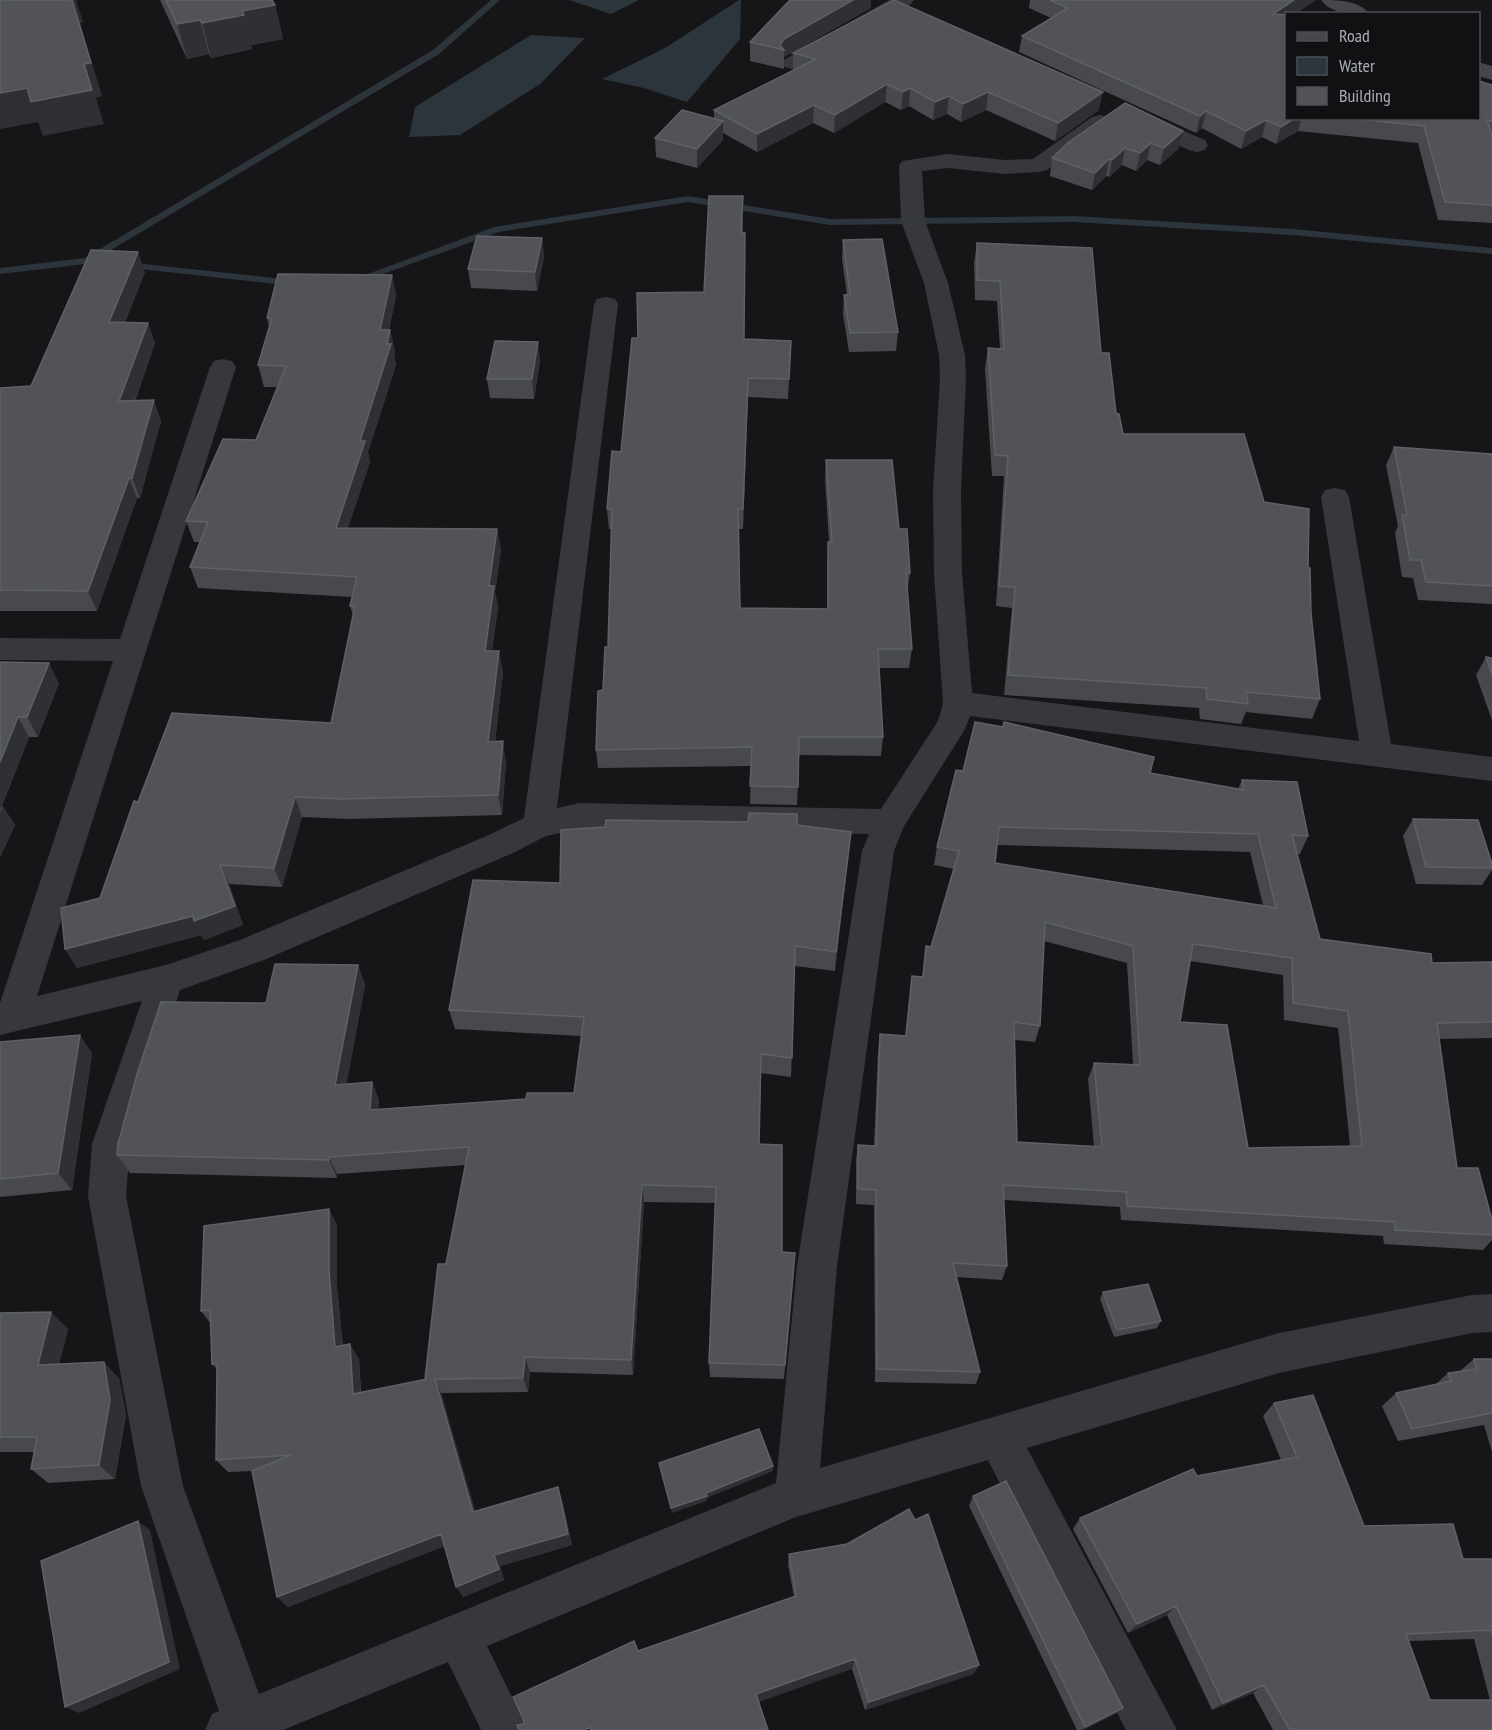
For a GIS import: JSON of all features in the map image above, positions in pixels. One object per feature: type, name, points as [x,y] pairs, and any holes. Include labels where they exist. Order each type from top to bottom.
[{"type":"main road","points":[[1331,0],[1356,12]]},
{"type":"street","points":[[792,63],[905,6]]},
{"type":"street","points":[[796,1496],[817,1266],[879,851],[890,822],[953,723],[958,703],[948,573],[947,514],[952,355],[936,283],[913,221],[910,166],[948,162],[1005,167],[1039,165],[1119,109],[1197,146]]},
{"type":"street","points":[[539,825],[606,304]]},
{"type":"street","points":[[7,1018],[131,650],[223,367]]},
{"type":"street","points":[[1335,497],[1377,754]]},
{"type":"street","points":[[0,649],[131,650]]},
{"type":"street","points":[[958,703],[1492,769]]},
{"type":"street","points":[[7,1018],[166,980],[252,950],[501,844],[539,825],[579,816],[890,822]]},
{"type":"street","points":[[166,980],[111,1144],[107,1196],[162,1486],[237,1726],[796,1496],[1279,1353],[1472,1314],[1492,1313]]},
{"type":"street","points":[[998,1436],[1143,1715],[1154,1730]]},
{"type":"street","points":[[458,1635],[505,1730]]},
{"type":"water","points":[[569,0],[639,0],[611,14]]},
{"type":"water","points":[[741,0],[740,39],[687,102],[644,88],[602,79],[665,48]]},
{"type":"water","points":[[531,35],[585,38],[540,84],[460,135],[409,137],[415,107]]},
{"type":"building","points":[[0,0],[72,0],[91,63],[84,64],[92,90],[31,102],[27,88],[0,93]]},
{"type":"building","points":[[166,0],[272,0],[275,5],[242,11],[244,15],[202,23],[200,20],[177,24]]},
{"type":"building","points":[[790,0],[853,0],[784,39],[780,45],[784,50],[750,42]]},
{"type":"building","points":[[894,0],[1103,92],[1058,123],[988,92],[963,104],[949,96],[935,102],[910,88],[903,92],[887,84],[835,115],[814,105],[757,134],[714,110],[816,59],[793,53]]},
{"type":"building","points":[[1050,0],[1294,0],[1273,14],[1285,15],[1285,120],[1292,120],[1281,127],[1266,120],[1246,131],[1206,111],[1200,116],[1022,36],[1068,8]]},
{"type":"building","points":[[1480,81],[1492,85],[1492,121],[1487,120],[1492,136],[1492,205],[1445,202],[1424,126],[1368,120],[1480,120]]},
{"type":"building","points":[[1125,103],[1183,131],[1164,148],[1151,143],[1140,153],[1125,148],[1095,173],[1052,158],[1069,142]]},
{"type":"building","points":[[682,110],[723,121],[697,149],[655,138]]},
{"type":"building","points":[[709,196],[743,196],[741,233],[745,233],[744,339],[791,341],[789,379],[748,378],[743,509],[738,509],[740,608],[828,609],[828,542],[832,542],[826,460],[892,460],[899,529],[907,529],[910,573],[906,573],[912,649],[878,649],[883,737],[799,737],[798,787],[750,786],[752,747],[596,750],[598,691],[603,690],[605,647],[608,647],[612,509],[607,509],[612,451],[621,452],[632,338],[638,338],[637,293],[704,292]]},
{"type":"building","points":[[477,236],[542,238],[535,272],[468,269]]},
{"type":"building","points":[[882,239],[898,332],[850,333],[844,295],[850,294],[843,240]]},
{"type":"building","points":[[977,243],[1092,248],[1101,353],[1109,353],[1116,413],[1119,414],[1123,434],[1244,434],[1264,502],[1309,509],[1308,568],[1310,568],[1311,613],[1320,699],[1246,692],[1248,704],[1207,699],[1206,688],[1008,675],[1015,587],[999,586],[1008,456],[995,455],[988,348],[1004,349],[1000,281],[977,280]]},
{"type":"building","points":[[91,250],[138,252],[109,322],[148,323],[119,401],[154,400],[132,478],[129,478],[88,591],[0,590],[0,388],[31,386]]},
{"type":"building","points":[[278,274],[392,275],[380,330],[390,330],[387,344],[391,344],[360,441],[365,441],[336,528],[497,529],[489,586],[494,586],[485,651],[499,651],[488,742],[503,741],[498,795],[341,799],[295,797],[274,868],[220,865],[235,906],[194,921],[193,916],[65,949],[61,908],[100,898],[134,801],[138,802],[172,713],[331,723],[355,606],[350,606],[357,577],[190,567],[208,522],[186,521],[223,439],[256,440],[286,366],[258,365],[272,318],[267,318]]},
{"type":"building","points":[[495,341],[538,342],[532,379],[487,379]]},
{"type":"building","points":[[1394,447],[1492,454],[1492,586],[1426,582],[1421,560],[1410,560],[1402,515],[1407,515]]},
{"type":"building","points":[[1486,657],[1492,658],[1492,674]]},
{"type":"building","points":[[0,662],[49,663],[27,717],[18,717],[0,762]]},
{"type":"building","points":[[975,722],[1003,727],[1004,722],[1154,757],[1150,773],[1244,790],[1242,780],[1297,782],[1308,836],[1292,835],[1320,939],[1431,954],[1432,963],[1492,962],[1492,1022],[1437,1023],[1457,1168],[1478,1168],[1492,1220],[1492,1235],[1395,1230],[1395,1222],[1127,1206],[1126,1192],[1003,1185],[1007,1266],[953,1263],[980,1372],[877,1369],[876,1190],[858,1189],[858,1145],[876,1146],[880,1034],[906,1036],[912,976],[923,977],[926,946],[931,947],[959,851],[937,847],[956,770],[963,771]],"holes":[[[999,827],[1258,834],[1276,908],[995,863]],[[1045,922],[1133,946],[1140,1065],[1094,1063],[1102,1147],[1017,1142],[1014,1022],[1040,1026]],[[1193,944],[1292,958],[1293,1003],[1348,1011],[1362,1146],[1248,1148],[1227,1025],[1180,1022]]]},
{"type":"building","points":[[749,813],[797,814],[797,825],[851,832],[836,952],[795,946],[792,1058],[761,1054],[759,1144],[782,1145],[782,1252],[795,1253],[785,1365],[709,1363],[716,1187],[642,1185],[631,1360],[525,1357],[523,1378],[435,1379],[473,1512],[558,1487],[568,1534],[494,1555],[499,1569],[456,1587],[441,1534],[277,1597],[252,1471],[291,1455],[216,1460],[217,1363],[212,1364],[210,1310],[201,1311],[204,1226],[329,1209],[329,1271],[335,1347],[350,1344],[353,1394],[427,1379],[425,1379],[438,1264],[446,1264],[469,1147],[329,1157],[329,1160],[117,1155],[138,1071],[161,1002],[266,1003],[275,964],[358,965],[335,1085],[372,1082],[370,1110],[526,1099],[527,1093],[574,1093],[584,1017],[449,1010],[473,880],[560,883],[561,830],[605,827],[606,820],[748,822]]},
{"type":"building","points":[[1413,819],[1478,820],[1492,868],[1426,867]]},
{"type":"building","points":[[80,1035],[58,1173],[0,1179],[0,1042]]},
{"type":"building","points":[[1148,1284],[1161,1321],[1117,1330],[1103,1292]]},
{"type":"building","points":[[51,1312],[38,1365],[104,1362],[110,1400],[99,1465],[31,1469],[37,1437],[0,1437],[0,1313]]},
{"type":"building","points":[[1474,1359],[1492,1359],[1492,1413],[1412,1429],[1396,1393],[1451,1381],[1448,1373],[1477,1369]]},
{"type":"building","points":[[1313,1395],[1364,1526],[1453,1524],[1463,1559],[1492,1559],[1492,1634],[1491,1630],[1406,1634],[1430,1700],[1492,1700],[1492,1730],[1290,1730],[1264,1685],[1223,1703],[1176,1606],[1137,1624],[1080,1518],[1193,1469],[1197,1476],[1297,1457],[1274,1403]]},
{"type":"building","points":[[759,1429],[773,1466],[706,1493],[707,1496],[671,1508],[659,1463]]},
{"type":"building","points":[[1006,1481],[1123,1708],[1085,1727],[973,1496]]},
{"type":"building","points":[[909,1509],[915,1520],[928,1514],[979,1665],[869,1702],[855,1659],[756,1694],[768,1730],[591,1730],[590,1727],[585,1730],[519,1730],[517,1725],[524,1724],[524,1721],[513,1697],[634,1641],[638,1651],[796,1596],[789,1554],[847,1544]]},
{"type":"building","points":[[138,1521],[169,1662],[65,1707],[41,1561]]},
{"type":"waterway","points":[[89,259],[436,52],[496,0]]},
{"type":"waterway","points":[[354,281],[497,229],[688,199],[830,222],[1074,219],[1293,232],[1492,251]]},
{"type":"waterway","points":[[0,271],[86,261],[103,263]]},
{"type":"waterway","points":[[125,265],[294,283]]}]
